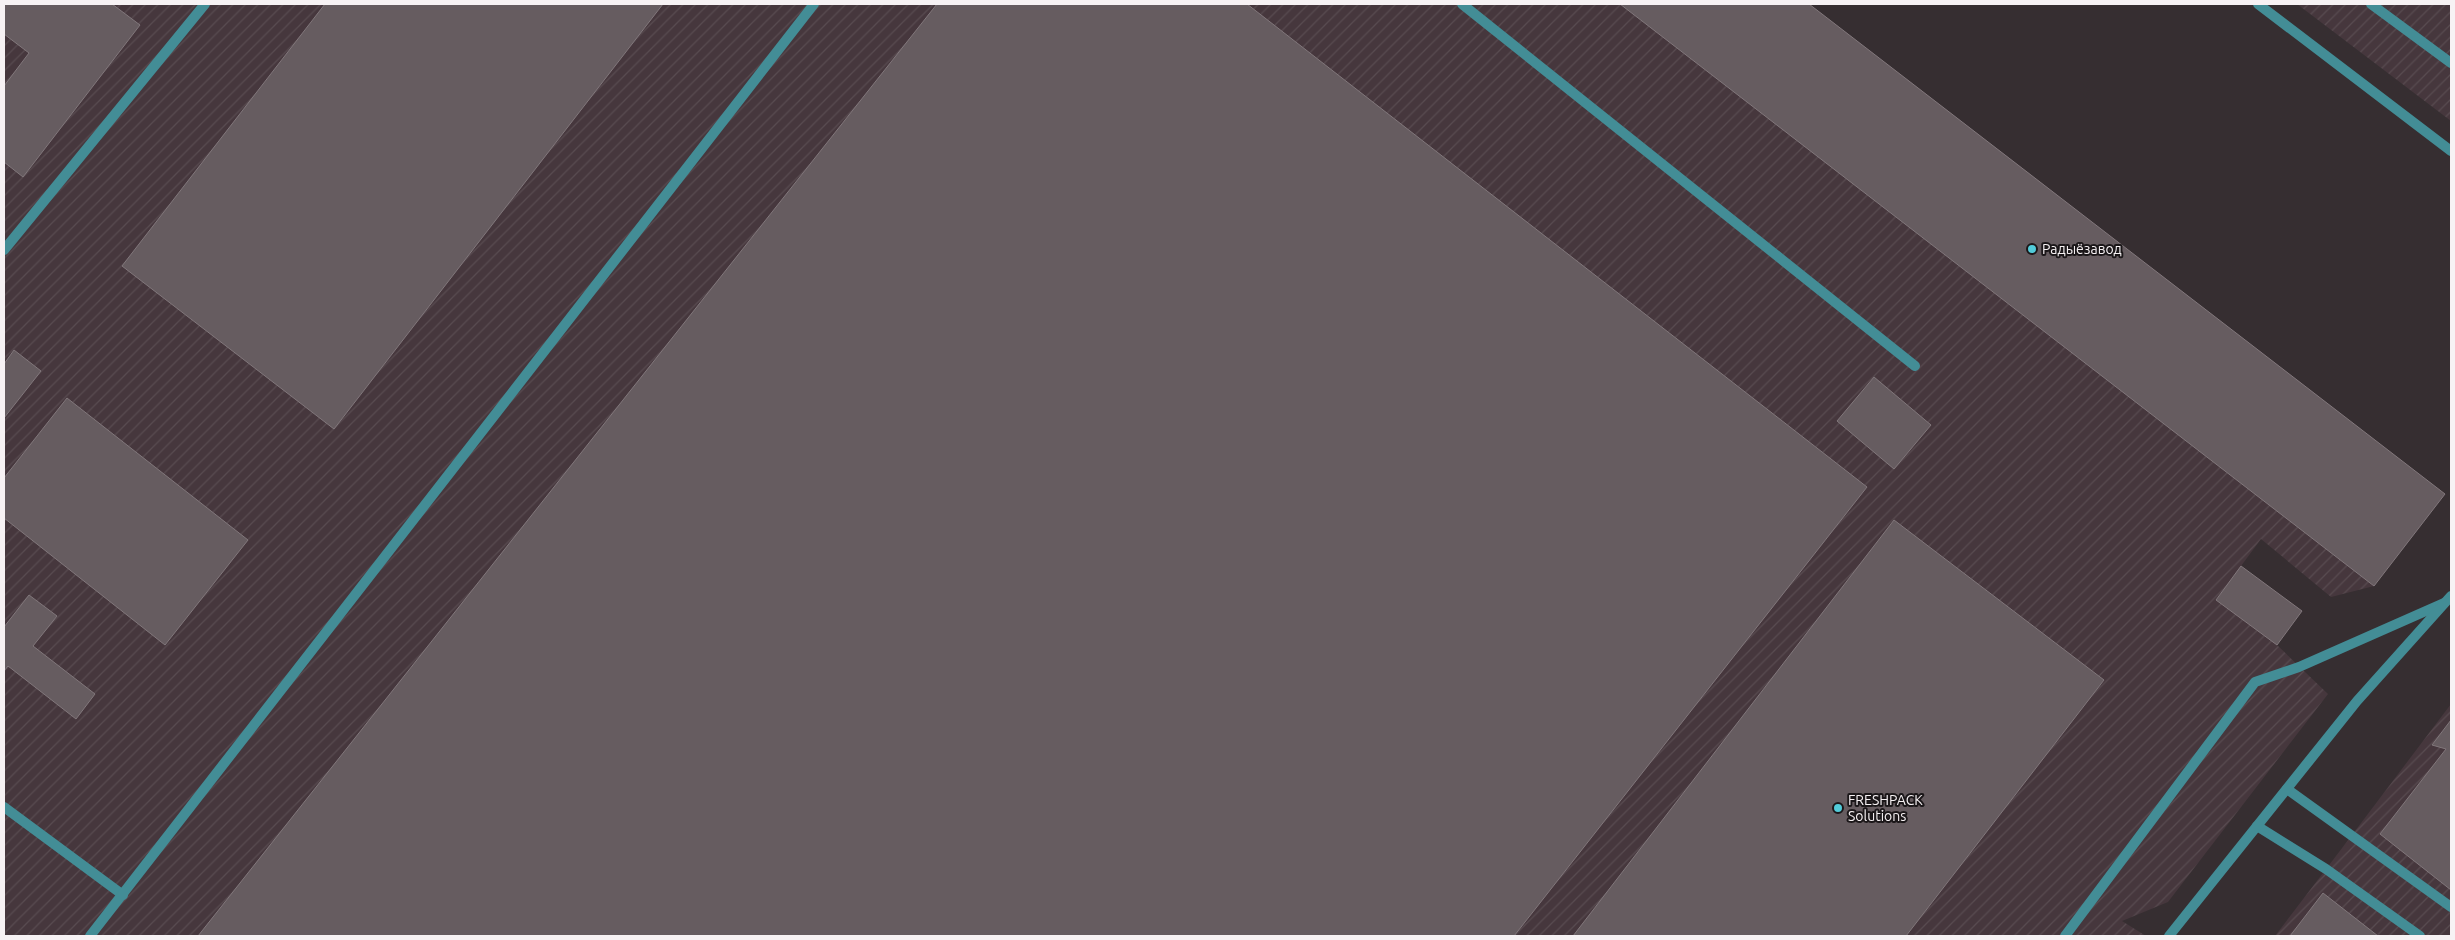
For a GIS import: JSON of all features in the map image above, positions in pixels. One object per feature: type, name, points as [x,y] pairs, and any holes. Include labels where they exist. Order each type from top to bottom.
[{"type":"street","points":[[4,250],[205,4]]},
{"type":"street","points":[[90,936],[123,896],[814,4]]},
{"type":"street","points":[[1462,4],[1915,366]]},
{"type":"street","points":[[2258,4],[2451,151]]},
{"type":"street","points":[[2371,4],[2451,62]]},
{"type":"street","points":[[2169,936],[2357,701],[2448,600]]},
{"type":"street","points":[[2065,936],[2255,682],[2299,667],[2448,600]]},
{"type":"street","points":[[2286,789],[2451,907]]},
{"type":"street","points":[[4,807],[123,896]]},
{"type":"street","points":[[2257,826],[2326,869],[2420,936]]},
{"type":"shaded area","points":[[4,4],[1809,4],[2445,494],[2374,586],[2331,597],[2261,539],[2241,566],[2302,611],[2277,645],[2328,694],[2168,902],[2122,921],[2146,936],[4,936]]},
{"type":"shaded area","points":[[2297,4],[2451,4],[2451,121]]},
{"type":"shaded area","points":[[2451,704],[2451,936],[2275,936],[2352,835]]},
{"type":"building","points":[[4,4],[112,4],[140,25],[23,177],[4,162],[4,86],[29,53],[4,34]]},
{"type":"building","points":[[325,4],[663,4],[334,429],[122,266]]},
{"type":"building","points":[[937,4],[1247,4],[1867,487],[1514,936],[198,936]]},
{"type":"building","name":"Радыёзавод","points":[[1620,4],[1809,4],[2445,494],[2374,586]]},
{"type":"building","points":[[14,350],[41,371],[4,418],[4,364]]},
{"type":"building","points":[[1874,377],[1931,425],[1894,469],[1837,421]]},
{"type":"building","points":[[67,398],[248,540],[165,645],[4,518],[4,478]]},
{"type":"building","name":"FRESHPACK Solutions","points":[[1894,520],[2104,680],[1906,936],[1573,936]]},
{"type":"building","points":[[2241,566],[2302,611],[2277,645],[2216,600]]},
{"type":"building","points":[[29,595],[57,616],[33,646],[95,694],[76,719],[8,666],[4,671],[4,627]]},
{"type":"building","points":[[2451,720],[2451,890],[2380,834],[2446,749],[2432,745]]},
{"type":"building","points":[[2323,893],[2378,936],[2290,936]]},
{"type":"place","name":"Радыёзавод","points":[[2032,249]]},
{"type":"place","name":"FRESHPACK Solutions","points":[[1838,808]]}]
